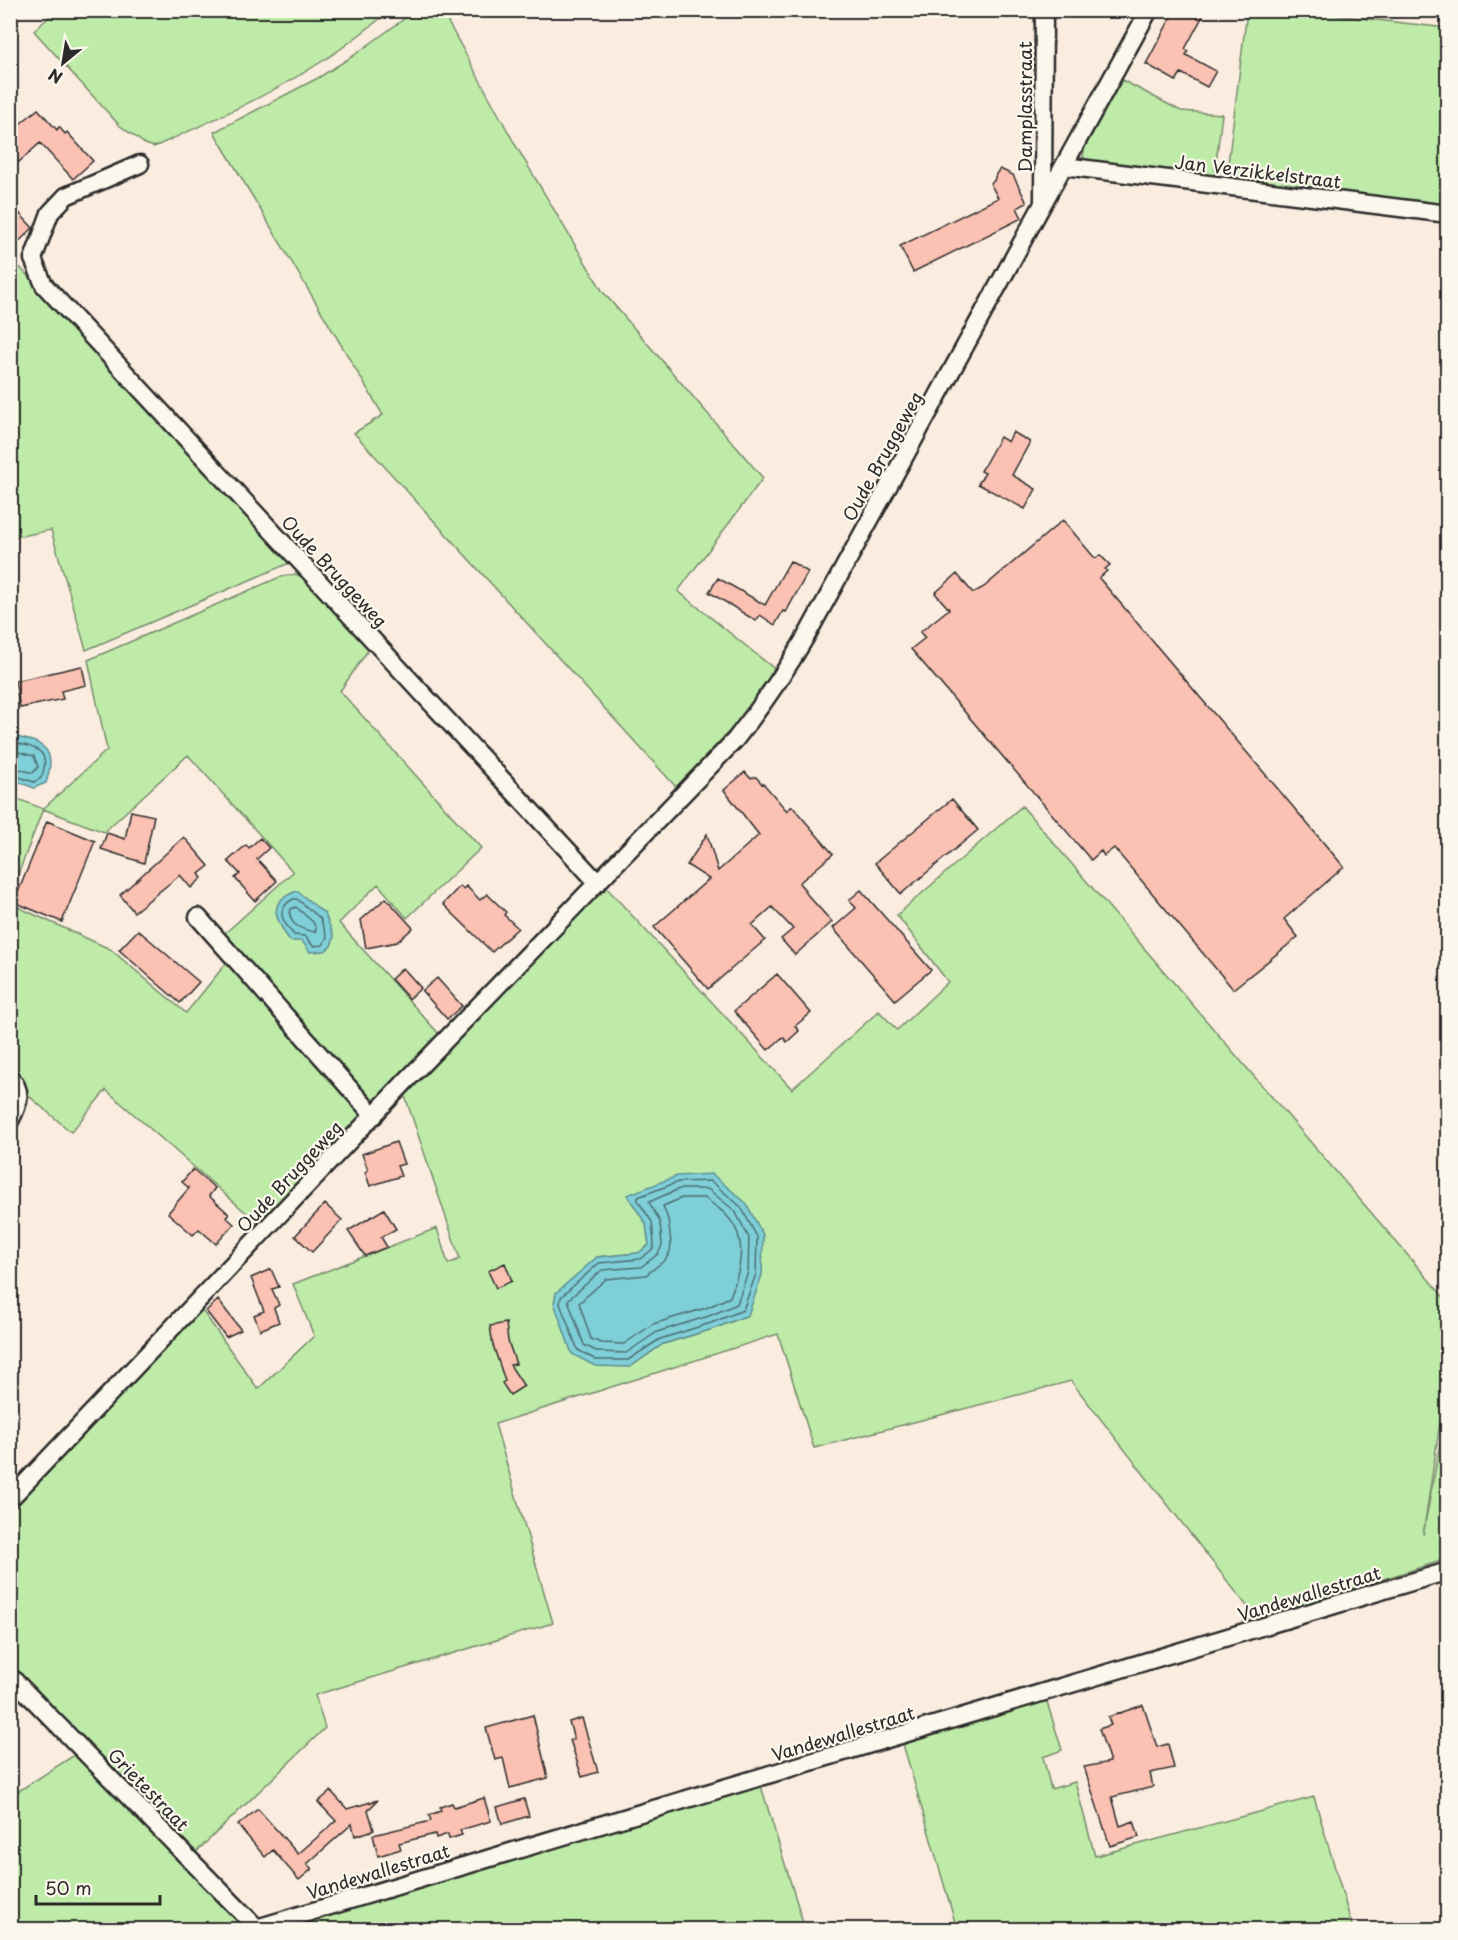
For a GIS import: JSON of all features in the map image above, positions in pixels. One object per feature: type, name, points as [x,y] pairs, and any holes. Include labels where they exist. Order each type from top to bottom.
[{"type":"street","name":"Damplasstraat","points":[[1043,203],[1044,10]]},
{"type":"street","name":"Oude Bruggeweg","points":[[10,1498],[735,740],[785,673],[1149,10]]},
{"type":"street","name":"Oude Bruggeweg","points":[[140,164],[66,196],[50,213],[33,259],[44,285],[598,883]]},
{"type":"street","name":"Jan Verzikkelstraat","points":[[1064,166],[1448,214]]},
{"type":"street","points":[[198,917],[374,1116]]},
{"type":"street","points":[[10,1078],[16,1084],[20,1094],[10,1121]]},
{"type":"street","name":"Vandewallestraat","points":[[255,1929],[1448,1571]]},
{"type":"street","name":"Grietestraat","points":[[10,1676],[255,1929]]},
{"type":"green space","points":[[56,10],[390,11],[339,50],[296,77],[154,147],[145,144],[119,125],[34,31]]},
{"type":"green space","points":[[415,11],[442,11],[516,146],[603,292],[763,478],[678,591],[777,671],[755,703],[677,788],[354,433],[383,415],[214,132],[318,78]]},
{"type":"green space","points":[[1247,11],[1298,11],[1447,28],[1447,210],[1226,180]]},
{"type":"green space","points":[[1122,80],[1181,111],[1222,114],[1214,179],[1087,163],[1083,156],[1085,146]]},
{"type":"green space","points":[[10,258],[292,562],[86,650],[51,530],[11,538]]},
{"type":"green space","points":[[296,574],[309,581],[371,646],[340,691],[481,848],[407,918],[378,884],[339,923],[440,1035],[373,1107],[224,934],[293,872],[188,755],[104,832],[43,809],[107,750],[88,660],[280,577]]},
{"type":"green space","points":[[11,796],[43,809],[11,893]]},
{"type":"green space","points":[[1022,806],[1447,1301],[1447,1377],[1423,1535],[1447,1406],[1447,1559],[1257,1619],[1071,1381],[814,1448],[778,1334],[495,1424],[553,1623],[315,1695],[325,1728],[194,1854],[11,1670],[10,1505],[199,1306],[258,1389],[314,1336],[293,1284],[437,1228],[448,1264],[460,1259],[405,1096],[605,886],[792,1089],[879,1011],[897,1030],[948,982],[897,915]],"holes":[[[646,1224],[748,1315],[713,1329],[663,1344],[630,1367],[597,1257],[639,1253],[649,1245]]]},
{"type":"green space","points":[[11,904],[110,949],[186,1013],[228,961],[366,1115],[259,1224],[106,1090],[71,1132],[23,1091],[11,1119]]},
{"type":"green space","points":[[1046,1699],[1062,1750],[1043,1757],[1051,1789],[1075,1782],[1095,1856],[1314,1797],[1353,1929],[957,1929],[903,1744]]},
{"type":"green space","points":[[76,1754],[241,1923],[219,1930],[11,1930],[11,1796]]},
{"type":"green space","points":[[761,1786],[805,1929],[285,1929]]},
{"type":"water","points":[[11,736],[31,741],[45,748],[50,761],[46,783],[34,788],[11,779]]},
{"type":"water","points":[[297,891],[325,914],[334,937],[331,946],[325,951],[310,952],[302,941],[290,941],[280,925],[276,912],[277,906],[287,895]]},
{"type":"water","points":[[712,1174],[746,1203],[763,1235],[762,1275],[748,1315],[713,1329],[663,1344],[630,1367],[595,1366],[572,1354],[554,1303],[556,1293],[597,1257],[638,1253],[649,1245],[646,1224],[627,1195],[677,1176]]},
{"type":"building","points":[[1175,10],[1206,10],[1185,49],[1188,51],[1186,55],[1216,71],[1207,87],[1181,73],[1176,81],[1146,64]]},
{"type":"building","points":[[38,109],[57,130],[59,127],[65,134],[67,132],[93,161],[73,179],[40,143],[10,170],[10,132]]},
{"type":"building","points":[[1000,169],[1013,175],[1027,203],[1017,208],[1022,218],[913,272],[900,246],[998,198],[990,183],[994,181]]},
{"type":"building","points":[[10,203],[33,228],[10,250]]},
{"type":"building","points":[[1013,432],[1030,442],[1012,475],[1036,489],[1025,509],[978,484],[985,473],[981,471],[1000,437],[1008,442]]},
{"type":"building","points":[[1063,520],[1093,556],[1096,558],[1100,555],[1110,565],[1099,578],[1344,867],[1284,919],[1298,937],[1233,989],[1114,848],[1104,856],[1101,851],[1091,860],[911,649],[925,638],[920,632],[949,609],[935,593],[957,574],[973,593],[984,587]]},
{"type":"building","points":[[790,561],[808,572],[786,612],[783,611],[775,625],[760,615],[756,621],[709,592],[718,578],[765,605]]},
{"type":"building","points":[[82,666],[86,685],[61,691],[63,699],[20,708],[15,681]]},
{"type":"building","points":[[745,772],[750,778],[756,777],[763,783],[787,811],[792,806],[833,854],[799,883],[832,922],[795,955],[781,939],[793,929],[772,907],[752,925],[765,940],[708,989],[654,927],[709,879],[687,865],[707,834],[718,871],[759,835],[724,790]]},
{"type":"building","points":[[952,799],[978,830],[901,894],[875,863]]},
{"type":"building","points":[[131,811],[154,816],[144,863],[101,849],[107,833],[125,839]]},
{"type":"building","points":[[47,821],[95,841],[62,922],[14,902]]},
{"type":"building","points":[[184,837],[209,866],[199,874],[202,878],[191,888],[180,875],[134,912],[120,895]]},
{"type":"building","points":[[260,838],[269,848],[257,859],[277,881],[255,901],[235,878],[240,874],[228,861],[246,845],[249,848]]},
{"type":"building","points":[[460,886],[463,889],[466,886],[480,900],[487,894],[506,912],[504,915],[518,928],[492,952],[443,904]]},
{"type":"building","points":[[861,890],[931,970],[895,1000],[833,928],[856,908],[849,900]]},
{"type":"building","points":[[386,898],[413,928],[397,942],[366,948],[361,920]]},
{"type":"building","points":[[138,930],[199,982],[180,1003],[119,950]]},
{"type":"building","points":[[403,968],[421,988],[409,999],[391,979]]},
{"type":"building","points":[[777,974],[811,1013],[795,1026],[799,1031],[787,1042],[783,1037],[768,1050],[734,1011]]},
{"type":"building","points":[[437,978],[462,1006],[447,1019],[422,991]]},
{"type":"building","points":[[396,1142],[404,1164],[397,1166],[401,1176],[370,1186],[365,1172],[368,1170],[362,1154]]},
{"type":"building","points":[[193,1169],[215,1188],[209,1196],[229,1214],[226,1217],[234,1224],[216,1244],[199,1229],[193,1235],[168,1213],[189,1188],[182,1182]]},
{"type":"building","points":[[325,1204],[342,1220],[312,1252],[295,1236]]},
{"type":"building","points":[[384,1209],[396,1229],[381,1237],[387,1247],[365,1256],[348,1231]]},
{"type":"building","points":[[505,1263],[512,1281],[496,1288],[488,1271]]},
{"type":"building","points":[[271,1269],[279,1287],[272,1289],[279,1305],[274,1308],[279,1322],[260,1330],[254,1315],[264,1311],[251,1278]]},
{"type":"building","points":[[218,1300],[241,1330],[226,1337],[206,1311]]},
{"type":"building","points":[[506,1323],[508,1341],[516,1364],[510,1365],[524,1386],[510,1395],[502,1383],[505,1381],[493,1345],[490,1326]]},
{"type":"building","points":[[1143,1705],[1157,1747],[1168,1744],[1174,1768],[1150,1773],[1153,1787],[1112,1797],[1120,1826],[1134,1821],[1139,1837],[1110,1846],[1084,1767],[1110,1762],[1099,1729],[1111,1725],[1108,1717]]},
{"type":"building","points":[[533,1715],[548,1778],[510,1788],[503,1758],[495,1760],[486,1728]]},
{"type":"building","points":[[582,1718],[598,1772],[582,1777],[570,1740],[574,1739],[569,1722]]},
{"type":"building","points":[[331,1791],[347,1809],[378,1800],[368,1810],[374,1830],[355,1836],[352,1824],[307,1864],[312,1869],[299,1880],[273,1850],[265,1857],[238,1825],[258,1809],[298,1854],[336,1821],[318,1802]]},
{"type":"building","points":[[484,1798],[491,1821],[460,1830],[462,1835],[449,1839],[448,1834],[436,1838],[435,1834],[399,1843],[401,1849],[378,1856],[373,1835],[431,1821],[429,1815],[441,1811],[440,1807],[452,1803],[454,1807]]},
{"type":"building","points":[[524,1799],[529,1816],[502,1824],[497,1807]]}]
